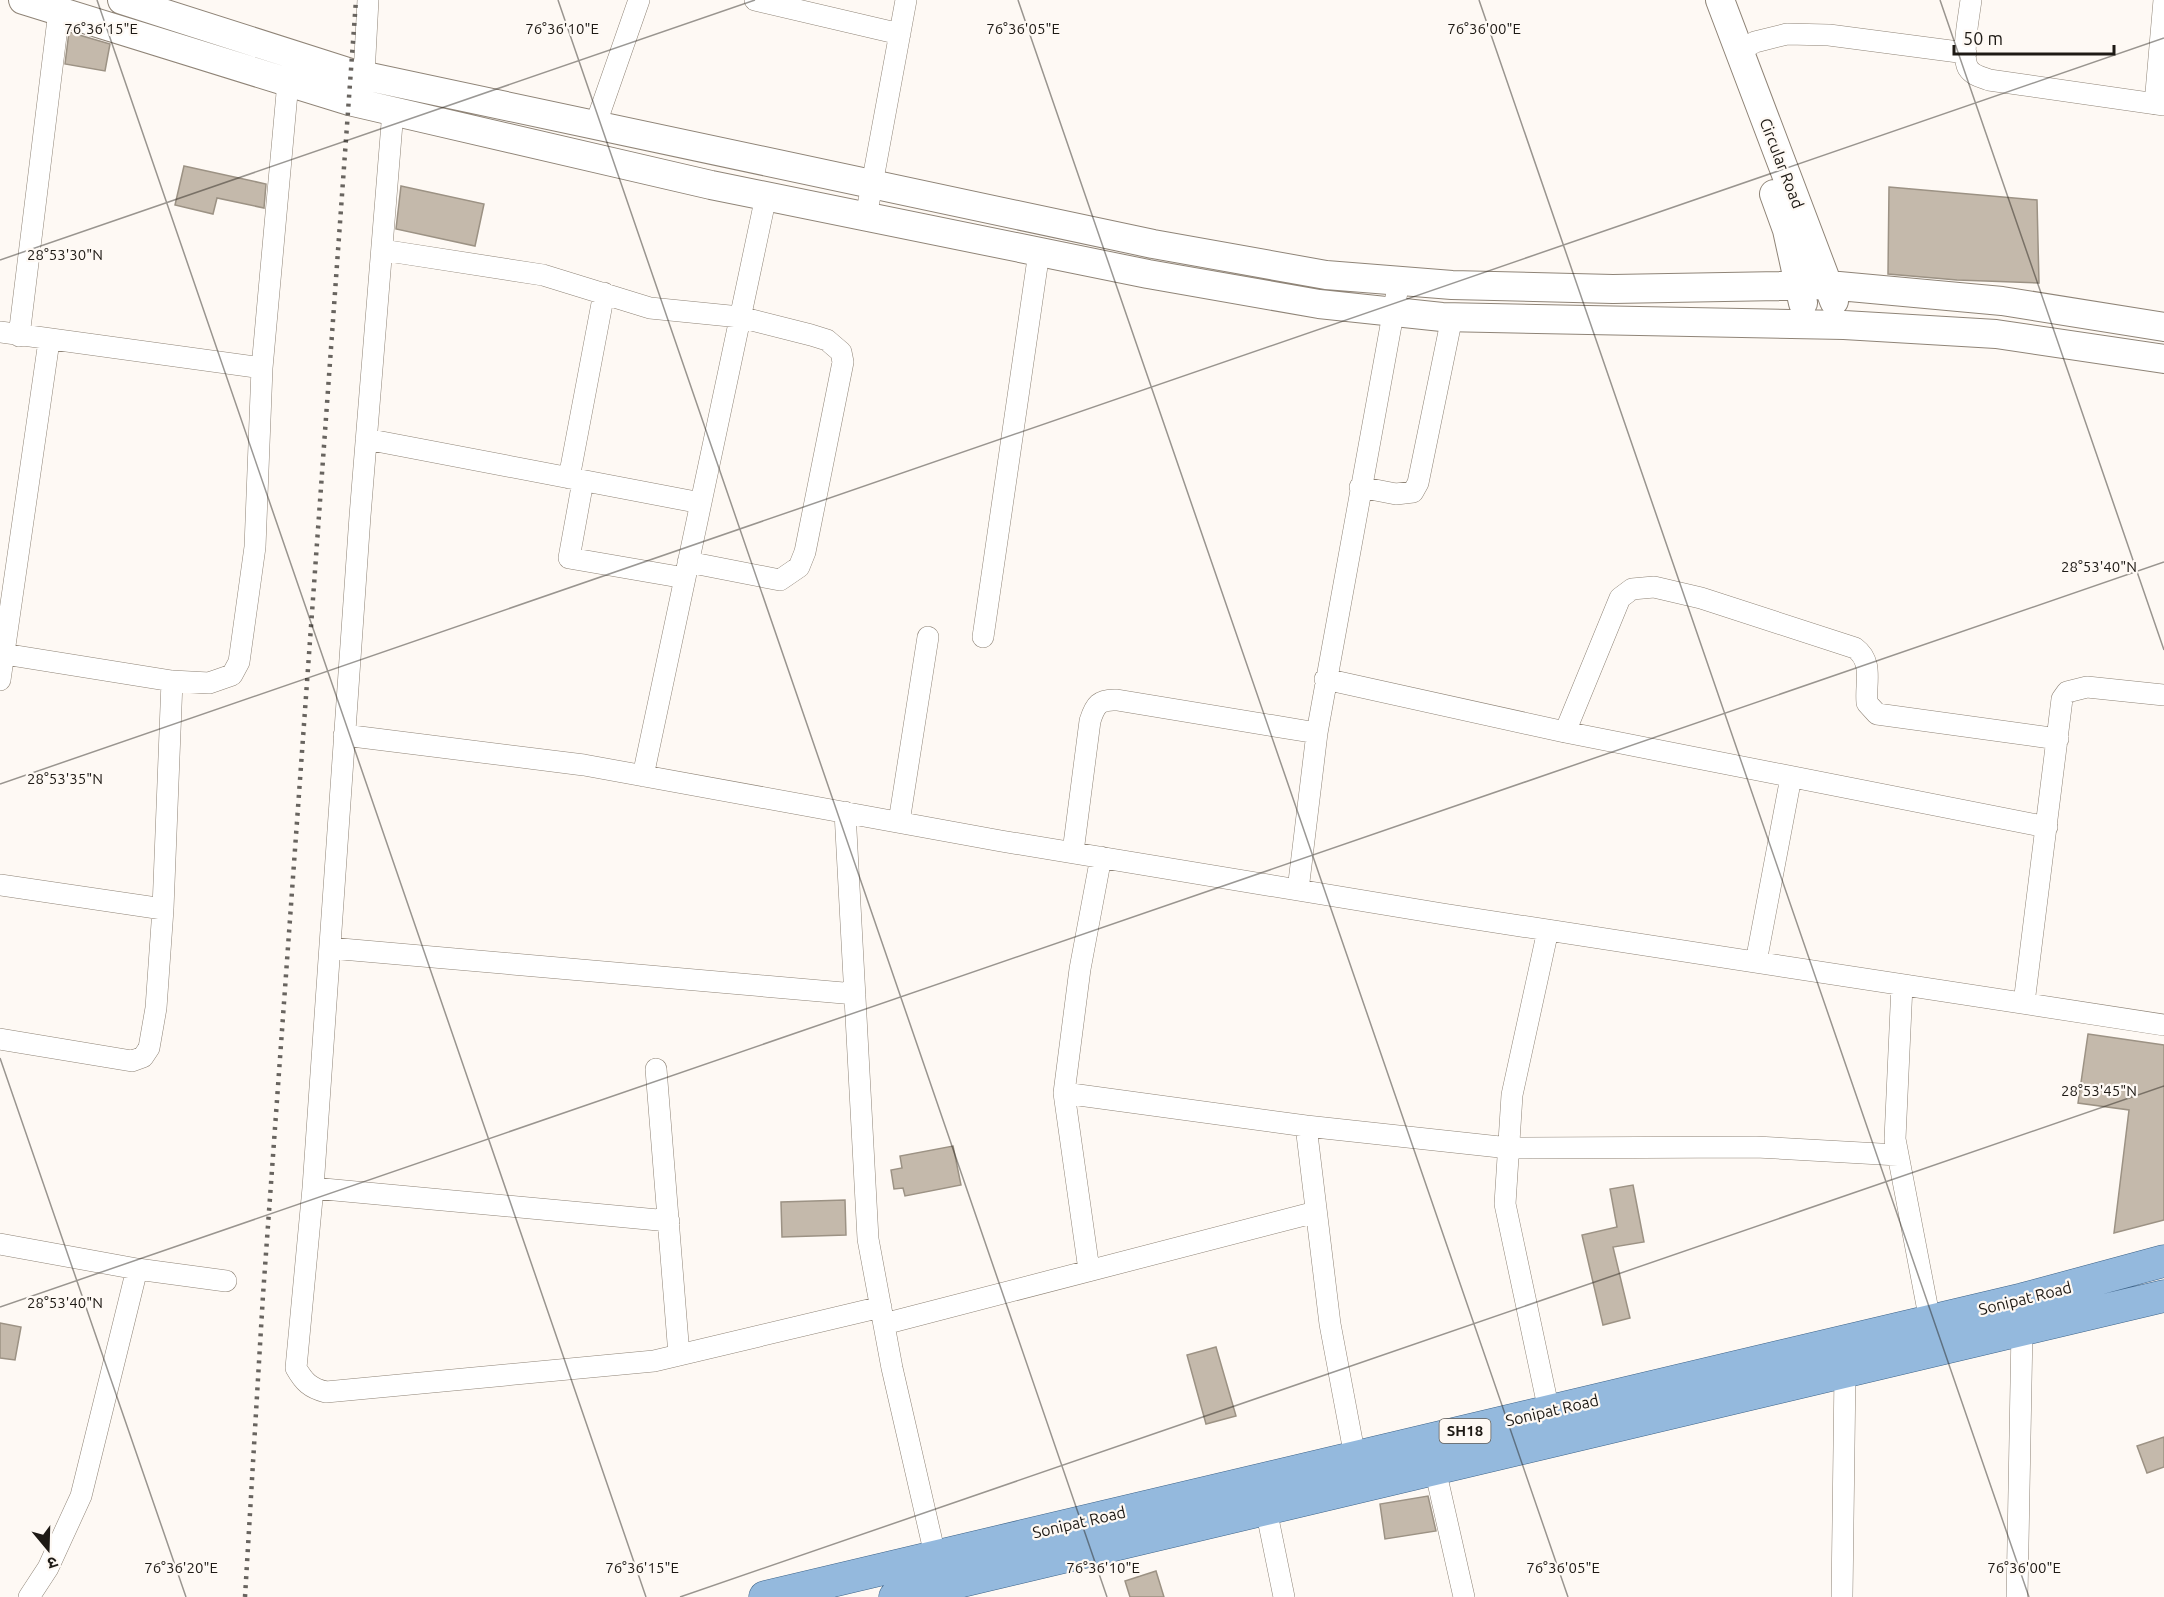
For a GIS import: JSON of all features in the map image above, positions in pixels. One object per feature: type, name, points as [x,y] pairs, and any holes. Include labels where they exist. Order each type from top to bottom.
[{"type":"main road","points":[[22,0],[288,82],[393,111],[866,217],[1319,304],[1452,317],[1844,325],[1996,334],[2164,359]]},
{"type":"main road","points":[[122,0],[154,5],[364,75],[1153,244],[1326,275],[1452,285],[1601,289],[1828,285],[2002,301],[2164,327]]},
{"type":"main road","name":"Circular Road","points":[[1705,0],[1787,230],[1809,325]]},
{"type":"main road","name":"Circular Road","points":[[1720,0],[1844,325]]},
{"type":"main road","points":[[1234,289],[1241,260]]},
{"type":"main road","name":"Sonipat Road","points":[[895,1597],[941,1580],[1355,1457],[1930,1321],[2164,1262]]},
{"type":"main road","name":"Sonipat Road","points":[[765,1597],[941,1580],[1266,1509],[2164,1296]]},
{"type":"street","points":[[364,75],[368,0]]},
{"type":"street","points":[[595,126],[639,0]]},
{"type":"street","points":[[754,0],[900,34]]},
{"type":"street","points":[[866,217],[906,0]]},
{"type":"street","points":[[1971,0],[1966,54],[1968,68],[1975,75],[1989,80],[2160,104],[2164,0]]},
{"type":"street","points":[[59,12],[10,334],[262,368]]},
{"type":"street","points":[[1739,51],[1755,42],[1787,34],[1829,35],[1966,54]]},
{"type":"street","points":[[4,654],[172,681],[209,684],[232,675],[239,662],[255,547],[262,368],[288,82]]},
{"type":"street","points":[[393,111],[344,735],[313,1188],[296,1368],[303,1380],[312,1389],[326,1392],[654,1361],[1089,1270],[1316,1212]]},
{"type":"street","points":[[643,776],[766,196]]},
{"type":"street","points":[[382,249],[543,275],[604,293],[650,308],[740,317],[827,340],[840,352],[843,362],[805,552],[799,567],[780,580],[569,558],[576,480],[604,293]]},
{"type":"street","points":[[982,637],[1039,252]]},
{"type":"street","points":[[1298,890],[1325,679],[1399,281]]},
{"type":"street","points":[[1360,487],[1396,494],[1413,492],[1418,483],[1452,317]]},
{"type":"street","points":[[0,680],[4,654],[8,576],[49,341]]},
{"type":"street","points":[[366,439],[701,503]]},
{"type":"street","points":[[1566,732],[1620,598],[1632,588],[1643,587],[1701,598],[1855,648],[1861,653],[1868,666],[1867,703],[1876,714],[2058,739]]},
{"type":"street","points":[[898,822],[928,638]]},
{"type":"street","points":[[1325,679],[1566,732],[2047,827]]},
{"type":"street","points":[[0,1039],[132,1061],[143,1057],[149,1048],[156,1008],[163,909],[172,681]]},
{"type":"street","points":[[2024,1004],[2062,699],[2067,692],[2075,688],[2086,687],[2164,695]]},
{"type":"street","points":[[1073,852],[1090,721],[1094,707],[1101,701],[1117,700],[1317,733]]},
{"type":"street","points":[[344,735],[584,765],[898,822],[1298,890],[2164,1025]]},
{"type":"street","points":[[1756,962],[1791,777]]},
{"type":"street","points":[[845,812],[868,1239],[882,1315],[941,1580]]},
{"type":"street","points":[[1089,1270],[1064,1093],[1080,969],[1101,857]]},
{"type":"street","points":[[0,885],[163,909]]},
{"type":"street","points":[[1548,930],[1512,1095],[1505,1204],[1549,1411]]},
{"type":"street","points":[[330,948],[855,994]]},
{"type":"street","points":[[1902,985],[1895,1139],[1930,1321]]},
{"type":"street","points":[[656,1069],[679,1355]]},
{"type":"street","points":[[1064,1093],[1306,1126],[1509,1148],[1756,1147],[1898,1155]]},
{"type":"street","points":[[1306,1126],[1330,1324],[1355,1457]]},
{"type":"street","points":[[313,1188],[669,1221]]},
{"type":"street","points":[[0,1244],[137,1269],[226,1281]]},
{"type":"street","points":[[29,1597],[48,1568],[81,1496],[137,1269]]},
{"type":"street","points":[[2017,1597],[2022,1330]]},
{"type":"street","points":[[1842,1597],[1845,1372]]},
{"type":"street","points":[[1435,1469],[1464,1597]]},
{"type":"street","points":[[1266,1509],[1284,1597]]},
{"type":"building","points":[[69,32],[110,44],[105,71],[65,64]]},
{"type":"building","points":[[184,166],[266,184],[264,208],[217,198],[213,214],[175,205]]},
{"type":"building","points":[[401,186],[484,204],[475,246],[396,229]]},
{"type":"building","points":[[1889,187],[2037,200],[2039,283],[1957,280],[1888,274]]},
{"type":"building","points":[[2088,1034],[2164,1045],[2164,1220],[2114,1233],[2129,1110],[2078,1103]]},
{"type":"building","points":[[953,1146],[961,1185],[905,1196],[903,1188],[894,1189],[891,1170],[902,1168],[900,1156]]},
{"type":"building","points":[[1633,1185],[1644,1242],[1613,1247],[1630,1318],[1603,1325],[1582,1235],[1617,1227],[1610,1189]]},
{"type":"building","points":[[845,1200],[846,1235],[782,1237],[781,1202]]},
{"type":"building","points":[[0,1323],[21,1327],[15,1360],[0,1358]]},
{"type":"building","points":[[1216,1347],[1236,1416],[1206,1424],[1187,1355]]},
{"type":"building","points":[[2164,1437],[2164,1467],[2147,1473],[2137,1446]]},
{"type":"building","points":[[1428,1496],[1436,1531],[1385,1539],[1380,1504]]},
{"type":"building","points":[[1156,1571],[1164,1597],[1130,1597],[1125,1581]]},
{"type":"railway","points":[[245,1597],[263,1295],[356,0]]}]
